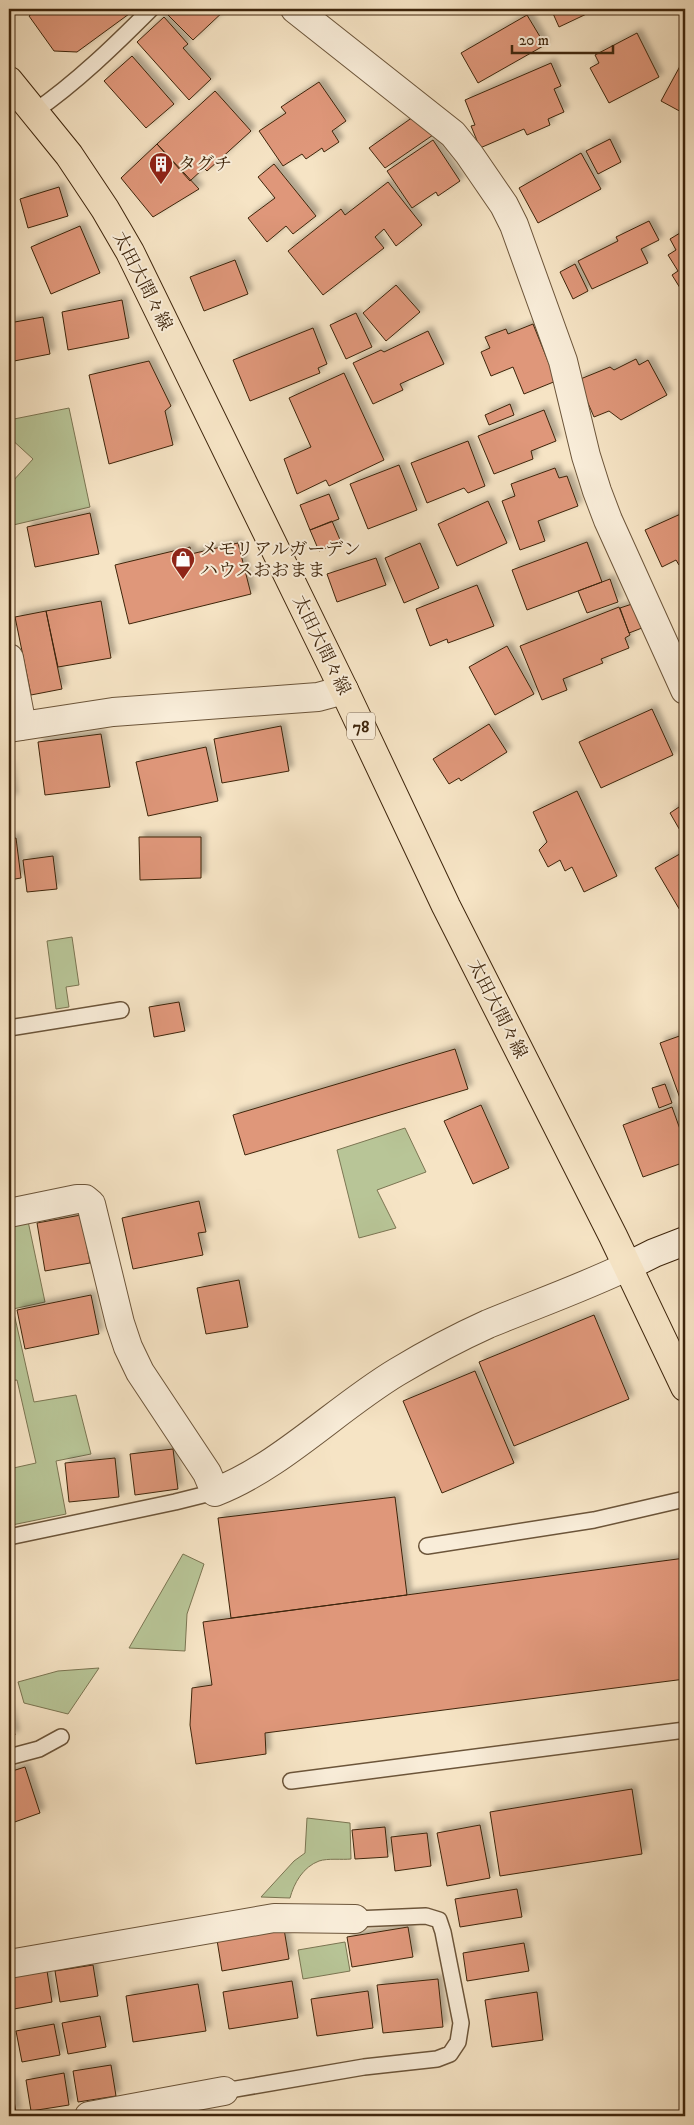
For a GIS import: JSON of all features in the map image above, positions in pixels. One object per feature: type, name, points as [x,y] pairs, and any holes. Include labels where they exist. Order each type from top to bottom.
[{"type":"main road","name":"太田大間々線","points":[[9,81],[82,175],[130,252],[344,690],[446,906],[628,1266],[685,1387]]},
{"type":"street","points":[[295,9],[453,134],[470,154],[504,206],[525,252],[563,361],[586,456],[608,520],[685,690]]},
{"type":"street","points":[[9,658],[15,727],[113,712],[318,697],[344,690]]},
{"type":"street","points":[[9,1213],[77,1199],[85,1199],[91,1204],[120,1323],[128,1348],[140,1372],[207,1474],[215,1492],[236,1484],[263,1467],[363,1394],[412,1363],[487,1325],[685,1240]]},
{"type":"street","points":[[9,1964],[274,1918],[355,1919]]},
{"type":"street","points":[[89,2116],[224,2091]]},
{"type":"lane","points":[[34,112],[59,94],[109,50],[151,9]]},
{"type":"lane","points":[[9,1028],[121,1010]]},
{"type":"lane","points":[[9,1537],[215,1492]]},
{"type":"lane","points":[[428,1546],[594,1520],[685,1499]]},
{"type":"lane","points":[[291,1781],[685,1730]]},
{"type":"lane","points":[[9,1757],[39,1749],[61,1737]]},
{"type":"lane","points":[[224,2091],[364,2067],[437,2060],[450,2054],[458,2042],[461,2023],[439,1920],[426,1916],[355,1919]]},
{"type":"green space","points":[[69,408],[90,507],[9,526],[9,480],[12,482],[33,459],[9,437],[9,420]]},
{"type":"green space","points":[[72,937],[79,985],[66,987],[69,1007],[56,1009],[47,941]]},
{"type":"green space","points":[[405,1128],[426,1172],[377,1190],[396,1228],[359,1238],[337,1150]]},
{"type":"green space","points":[[28,1221],[45,1302],[13,1309],[34,1402],[76,1395],[91,1454],[56,1461],[66,1514],[12,1525],[9,1506],[9,1469],[36,1463],[17,1380],[9,1381],[9,1225]]},
{"type":"green space","points":[[183,1554],[204,1564],[187,1614],[185,1651],[129,1648]]},
{"type":"green space","points":[[99,1668],[68,1714],[24,1703],[18,1682],[58,1671]]},
{"type":"green space","points":[[307,1818],[350,1823],[351,1859],[319,1861],[308,1867],[300,1876],[290,1898],[261,1897],[294,1861],[305,1853]]},
{"type":"green space","points":[[345,1942],[350,1971],[303,1979],[298,1950]]},
{"type":"building","points":[[38,9],[125,9],[129,14],[77,52],[54,51],[29,16]]},
{"type":"building","points":[[168,9],[226,9],[193,40],[165,12]]},
{"type":"building","points":[[551,9],[597,9],[559,27]]},
{"type":"building","points":[[527,15],[545,45],[478,83],[461,53]]},
{"type":"building","points":[[164,17],[188,44],[183,48],[211,79],[189,100],[137,42]]},
{"type":"building","points":[[637,33],[659,77],[609,103],[590,68],[599,63],[595,55]]},
{"type":"building","points":[[132,56],[174,104],[146,128],[104,81]]},
{"type":"building","points":[[685,57],[685,114],[661,101]]},
{"type":"building","points":[[551,63],[561,86],[554,89],[564,112],[548,119],[550,125],[527,135],[524,129],[480,148],[471,126],[475,125],[465,100]]},
{"type":"building","points":[[319,82],[346,121],[332,131],[339,142],[324,152],[322,148],[306,159],[302,154],[283,166],[259,131],[286,113],[281,107]]},
{"type":"building","points":[[215,91],[251,131],[207,171],[204,168],[190,181],[157,144]]},
{"type":"building","points":[[413,117],[433,135],[385,168],[369,148]]},
{"type":"building","points":[[610,139],[621,162],[598,174],[586,151]]},
{"type":"building","points":[[433,140],[460,181],[438,196],[436,192],[412,208],[387,171]]},
{"type":"building","name":"タグチ","points":[[157,144],[199,189],[153,217],[121,178]]},
{"type":"building","points":[[581,153],[601,189],[538,223],[519,188]]},
{"type":"building","points":[[274,164],[316,216],[293,234],[286,226],[267,242],[248,218],[275,198],[258,177]]},
{"type":"building","points":[[388,182],[422,225],[396,246],[384,229],[375,237],[384,248],[323,295],[288,251],[341,209],[345,215]]},
{"type":"building","points":[[59,187],[68,216],[28,228],[20,199]]},
{"type":"building","points":[[649,221],[659,240],[641,249],[648,263],[592,289],[578,261],[618,241],[616,237]]},
{"type":"building","points":[[80,226],[100,273],[51,294],[31,247]]},
{"type":"building","points":[[685,230],[685,296],[672,275],[678,271],[668,255],[676,250],[670,239]]},
{"type":"building","points":[[235,260],[248,294],[204,311],[190,277]]},
{"type":"building","points":[[575,264],[588,291],[573,299],[560,272]]},
{"type":"building","points":[[396,285],[420,312],[386,341],[363,313]]},
{"type":"building","points":[[122,300],[129,338],[68,350],[62,312]]},
{"type":"building","points":[[356,313],[372,347],[346,359],[330,325]]},
{"type":"building","points":[[43,317],[50,354],[9,362],[9,323]]},
{"type":"building","points":[[533,324],[556,381],[524,394],[513,367],[491,376],[481,352],[490,348],[485,337],[506,329],[508,334]]},
{"type":"building","points":[[313,328],[327,364],[318,368],[320,373],[250,401],[233,360]]},
{"type":"building","points":[[428,331],[444,364],[400,384],[403,390],[373,404],[353,363],[381,350],[384,352]]},
{"type":"building","points":[[636,359],[639,365],[648,360],[667,395],[621,420],[609,411],[594,417],[578,380],[610,367],[614,370]]},
{"type":"building","points":[[149,361],[171,406],[165,411],[173,445],[109,464],[89,375]]},
{"type":"building","points":[[344,373],[384,460],[329,486],[326,480],[297,494],[284,459],[311,447],[289,398]]},
{"type":"building","points":[[510,404],[514,415],[489,425],[485,415]]},
{"type":"building","points":[[544,410],[556,441],[531,451],[533,459],[494,474],[478,436]]},
{"type":"building","points":[[468,441],[485,486],[468,493],[464,488],[427,503],[411,463]]},
{"type":"building","points":[[399,465],[417,510],[368,529],[350,484]]},
{"type":"building","points":[[555,468],[559,478],[567,476],[578,506],[538,521],[545,541],[520,550],[502,501],[515,496],[511,484]]},
{"type":"building","points":[[329,494],[339,519],[310,530],[300,505]]},
{"type":"building","points":[[488,501],[507,543],[457,566],[438,524]]},
{"type":"building","points":[[685,512],[685,563],[679,565],[676,560],[662,567],[645,530]]},
{"type":"building","points":[[90,513],[99,554],[35,567],[27,527]]},
{"type":"building","points":[[332,521],[341,542],[319,551],[310,530]]},
{"type":"building","points":[[587,542],[602,582],[527,610],[512,570]]},
{"type":"building","name":"メモリアルガーデン ハウスおおまま","points":[[238,543],[251,594],[129,624],[115,565],[190,547],[191,554]]},
{"type":"building","points":[[420,543],[439,588],[404,603],[385,558]]},
{"type":"building","points":[[376,558],[386,585],[337,602],[327,574]]},
{"type":"building","points":[[610,579],[618,602],[587,613],[578,591]]},
{"type":"building","points":[[477,585],[494,626],[448,643],[447,639],[430,646],[416,609]]},
{"type":"building","points":[[101,601],[111,658],[58,667],[46,611]]},
{"type":"building","points":[[632,604],[642,628],[629,633],[620,608]]},
{"type":"building","points":[[619,607],[630,635],[625,638],[629,648],[601,659],[603,663],[563,679],[567,690],[542,700],[520,646]]},
{"type":"building","points":[[46,611],[62,689],[31,695],[15,617]]},
{"type":"building","points":[[507,646],[534,694],[495,715],[469,667]]},
{"type":"building","points":[[652,709],[673,755],[601,788],[579,742]]},
{"type":"building","points":[[489,724],[507,752],[461,781],[459,778],[449,784],[433,759]]},
{"type":"building","points":[[281,726],[289,771],[222,783],[214,739]]},
{"type":"building","points":[[101,734],[110,787],[45,795],[38,742]]},
{"type":"building","points":[[206,747],[218,801],[148,816],[136,762]]},
{"type":"building","points":[[9,768],[13,798],[9,799]]},
{"type":"building","points":[[577,791],[617,876],[584,892],[572,867],[565,871],[560,860],[548,867],[539,850],[547,842],[533,812]]},
{"type":"building","points":[[685,803],[685,839],[670,813]]},
{"type":"building","points":[[139,837],[201,837],[201,878],[140,880]]},
{"type":"building","points":[[16,838],[21,878],[9,880],[9,839]]},
{"type":"building","points":[[685,851],[685,910],[681,912],[655,868]]},
{"type":"building","points":[[53,856],[57,889],[27,892],[23,860]]},
{"type":"building","points":[[179,1002],[185,1031],[154,1037],[149,1007]]},
{"type":"building","points":[[685,1034],[685,1100],[681,1101],[660,1043]]},
{"type":"building","points":[[455,1049],[468,1089],[245,1155],[233,1115]]},
{"type":"building","points":[[665,1084],[672,1103],[659,1108],[652,1088]]},
{"type":"building","points":[[481,1105],[509,1168],[473,1184],[444,1121]]},
{"type":"building","points":[[672,1107],[685,1143],[685,1162],[643,1177],[623,1125]]},
{"type":"building","points":[[199,1201],[206,1232],[198,1233],[203,1255],[133,1269],[122,1218]]},
{"type":"building","points":[[81,1215],[90,1263],[45,1271],[37,1223]]},
{"type":"building","points":[[239,1280],[248,1327],[206,1334],[197,1288]]},
{"type":"building","points":[[91,1295],[99,1334],[25,1349],[17,1310]]},
{"type":"building","points":[[594,1315],[629,1399],[514,1446],[479,1362]]},
{"type":"building","points":[[475,1371],[514,1463],[442,1493],[403,1401]]},
{"type":"building","points":[[173,1449],[178,1489],[135,1495],[130,1454]]},
{"type":"building","points":[[115,1458],[119,1497],[69,1502],[65,1463]]},
{"type":"building","points":[[395,1497],[407,1595],[231,1618],[218,1518]]},
{"type":"building","points":[[685,1558],[685,1679],[265,1733],[266,1754],[196,1764],[190,1725],[192,1688],[212,1685],[203,1622]]},
{"type":"building","points":[[9,1711],[15,1735],[9,1737]]},
{"type":"building","points":[[25,1767],[40,1813],[9,1824],[9,1772]]},
{"type":"building","points":[[632,1789],[642,1854],[500,1876],[490,1812]]},
{"type":"building","points":[[480,1825],[490,1878],[447,1886],[437,1833]]},
{"type":"building","points":[[385,1827],[388,1857],[355,1859],[352,1830]]},
{"type":"building","points":[[427,1833],[431,1866],[395,1871],[391,1837]]},
{"type":"building","points":[[685,1863],[685,1894],[680,1864]]},
{"type":"building","points":[[517,1889],[522,1917],[460,1927],[455,1899]]},
{"type":"building","points":[[408,1927],[413,1957],[352,1967],[347,1937]]},
{"type":"building","points":[[284,1929],[289,1959],[222,1971],[217,1940]]},
{"type":"building","points":[[524,1943],[529,1971],[467,1981],[463,1953]]},
{"type":"building","points":[[93,1965],[98,1996],[60,2002],[55,1971]]},
{"type":"building","points":[[47,1971],[52,2002],[14,2009],[9,1977]]},
{"type":"building","points":[[438,1979],[443,2027],[383,2033],[377,1985]]},
{"type":"building","points":[[292,1981],[298,2018],[229,2029],[223,1992]]},
{"type":"building","points":[[198,1984],[206,2031],[133,2042],[126,1996]]},
{"type":"building","points":[[368,1991],[373,2028],[317,2036],[311,1999]]},
{"type":"building","points":[[537,1992],[543,2040],[492,2047],[485,2000]]},
{"type":"building","points":[[100,2016],[106,2047],[68,2054],[62,2023]]},
{"type":"building","points":[[54,2024],[60,2055],[22,2062],[16,2031]]},
{"type":"building","points":[[111,2065],[116,2096],[78,2102],[73,2071]]},
{"type":"building","points":[[64,2073],[69,2105],[31,2111],[26,2080]]},
{"type":"building","points":[[9,2082],[11,2082],[16,2113],[9,2114]]},
{"type":"place","name":"タグチ","points":[[161,185]]},
{"type":"place","name":"メモリアルガーデン ハウスおおまま","points":[[183,580]]}]
